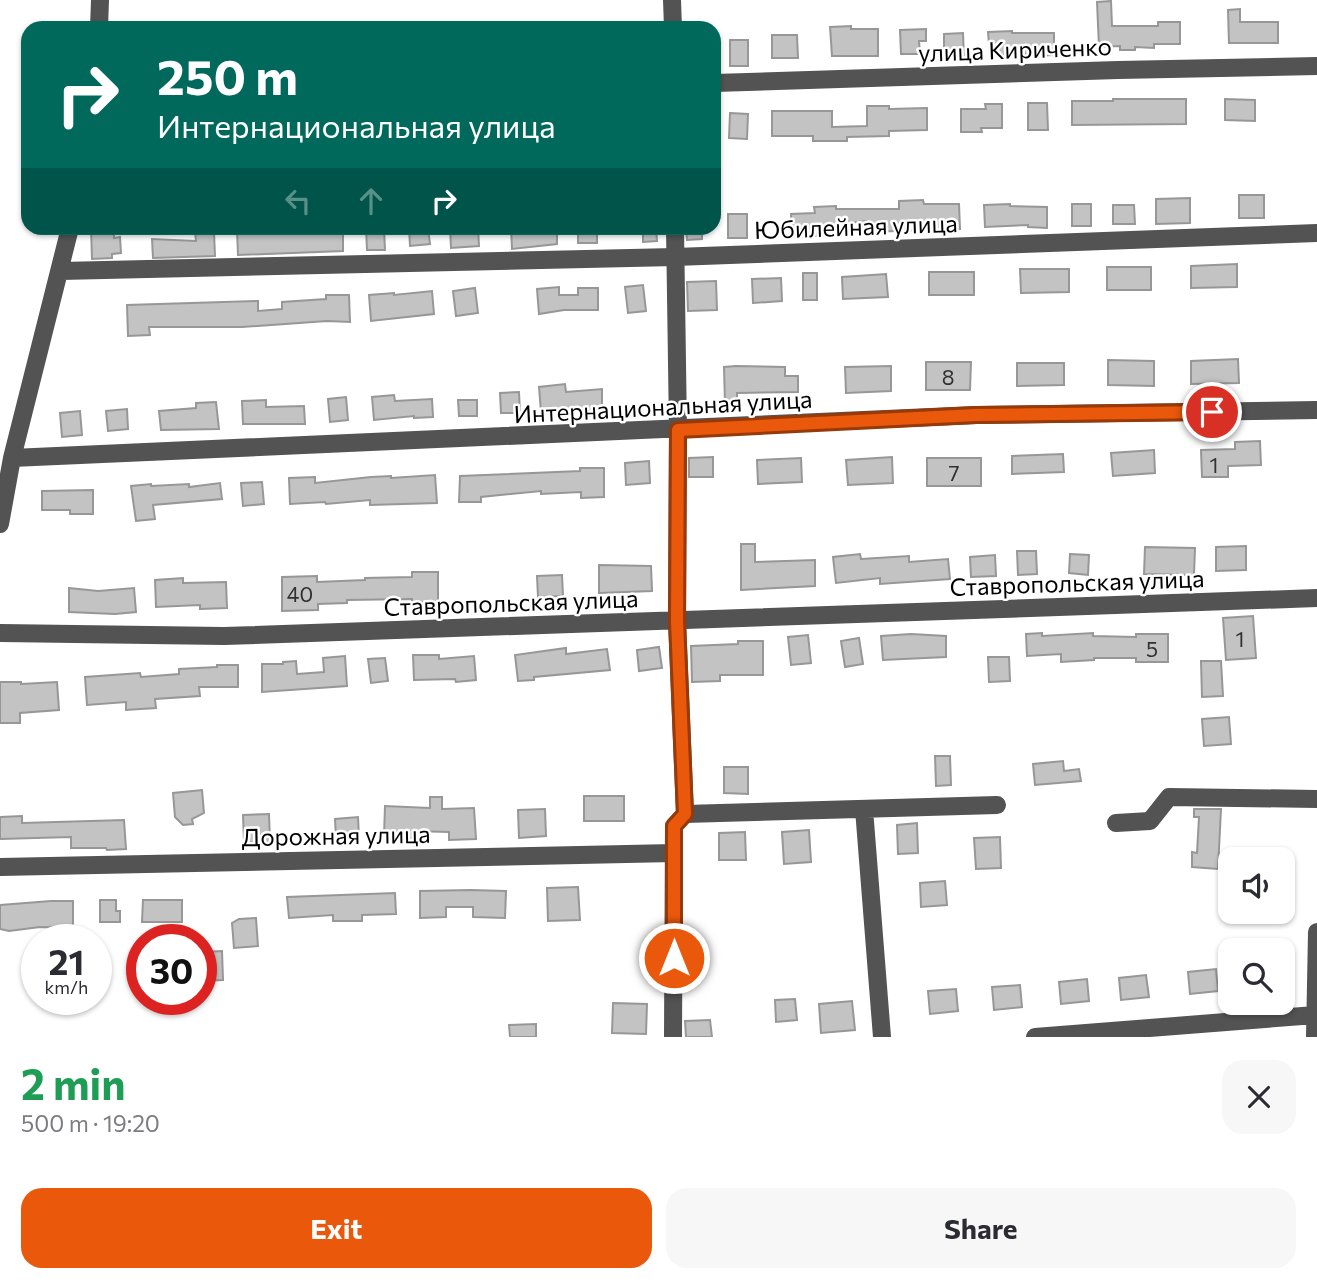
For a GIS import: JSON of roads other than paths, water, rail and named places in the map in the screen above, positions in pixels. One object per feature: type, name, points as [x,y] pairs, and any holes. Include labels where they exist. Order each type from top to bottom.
[{"type":"street","points":[[99,21],[100,0]]},
{"type":"street","points":[[673,0],[673,21]]},
{"type":"street","name":"улица Кириченко","points":[[721,83],[1317,66]]},
{"type":"street","name":"Юбилейная улица","points":[[61,271],[675,257],[1317,233]]},
{"type":"street","points":[[0,524],[12,458],[69,235]]},
{"type":"street","points":[[673,1037],[674,826],[685,814],[677,621],[675,235]]},
{"type":"street","name":"Интернациональная улица","points":[[12,458],[976,415],[1317,411]]},
{"type":"street","name":"Ставропольская улица","points":[[0,634],[223,636],[1317,598]]},
{"type":"street","points":[[1116,823],[1150,821],[1169,797],[1317,799]]},
{"type":"street","points":[[685,814],[998,805]]},
{"type":"street","points":[[864,809],[882,1037]]},
{"type":"street","name":"Дорожная улица","points":[[0,867],[674,853]]},
{"type":"street","points":[[1315,1037],[1317,932]]},
{"type":"street","points":[[1035,1037],[1315,1015]]}]
